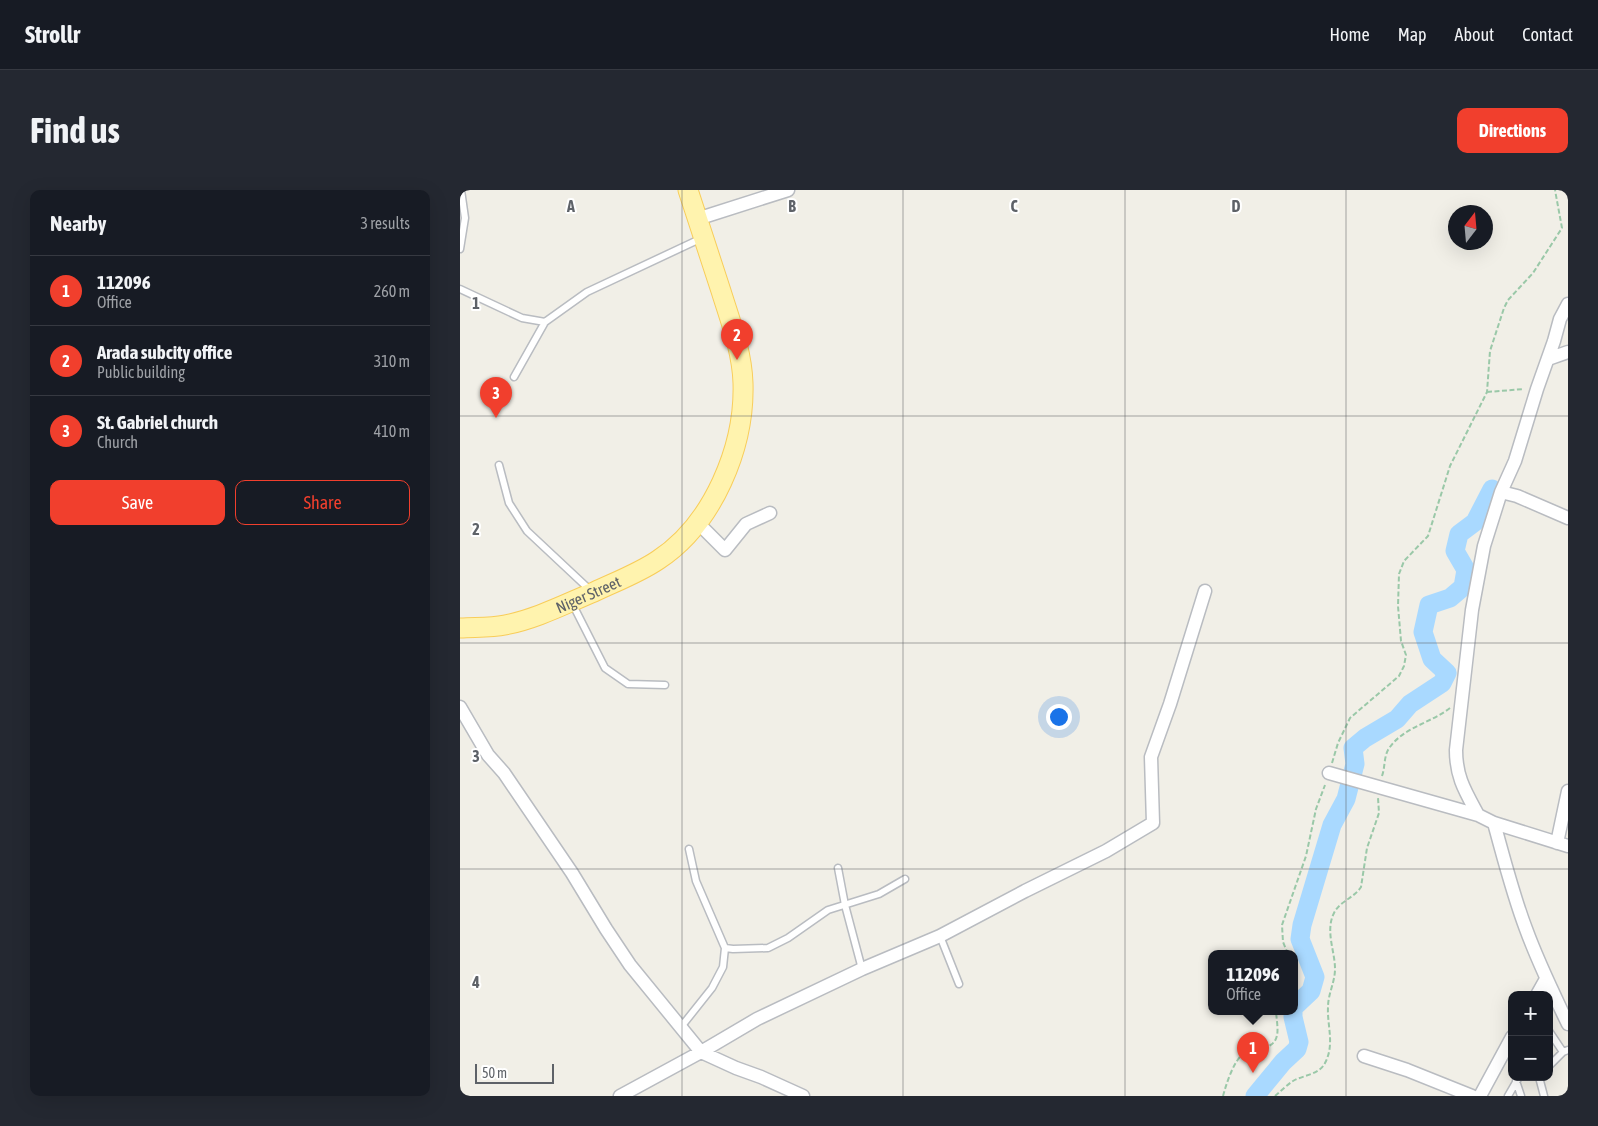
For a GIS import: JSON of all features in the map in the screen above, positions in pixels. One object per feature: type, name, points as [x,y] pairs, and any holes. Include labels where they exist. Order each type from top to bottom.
[{"type":"main road","name":"Niger Street","points":[[460,628],[505,625],[545,613],[621,580],[658,560],[678,544],[698,523],[712,504],[732,460],[740,425],[743,383],[740,353],[688,190]]},
{"type":"street","points":[[697,218],[788,190]]},
{"type":"street","points":[[1478,814],[1462,786],[1456,767],[1456,750],[1472,610],[1484,546],[1501,492],[1515,461],[1560,319],[1568,304]]},
{"type":"street","points":[[1548,359],[1568,352]]},
{"type":"street","points":[[1501,492],[1517,496],[1568,518]]},
{"type":"street","points":[[698,523],[725,550],[746,524],[770,513]]},
{"type":"street","points":[[620,1096],[757,1019],[862,969],[940,936],[1106,851],[1153,823],[1150,757],[1170,704],[1204,591]]},
{"type":"street","points":[[460,707],[488,755],[504,773],[630,965],[701,1052],[803,1096]]},
{"type":"street","points":[[1329,774],[1478,814],[1494,823],[1562,844],[1568,790]]},
{"type":"street","points":[[1494,823],[1526,929],[1546,979],[1568,1024]]},
{"type":"street","points":[[1539,991],[1546,979]]},
{"type":"street","points":[[1480,1096],[1508,1044]]},
{"type":"street","points":[[1364,1056],[1472,1096]]},
{"type":"lane","points":[[460,249],[464,218],[461,190]]},
{"type":"lane","points":[[514,377],[545,322],[587,292],[703,238]]},
{"type":"lane","points":[[460,289],[522,318],[545,322]]},
{"type":"lane","points":[[499,465],[509,503],[527,531],[592,592]]},
{"type":"lane","points":[[572,602],[605,668],[628,684],[665,685]]},
{"type":"lane","points":[[681,1027],[712,988],[723,967],[725,948],[696,881],[689,849]]},
{"type":"lane","points":[[838,868],[845,905],[862,969]]},
{"type":"lane","points":[[725,948],[768,948],[788,938],[828,910],[879,894],[905,879]]},
{"type":"lane","points":[[940,936],[959,984]]},
{"type":"lane","points":[[1553,1036],[1566,1051],[1553,1062]]},
{"type":"lane","points":[[1508,1096],[1517,1081]]},
{"type":"lane","points":[[1518,1081],[1520,1096]]},
{"type":"lane","points":[[1540,1081],[1544,1096]]},
{"type":"path","points":[[1286,950],[1283,942],[1282,925],[1303,865],[1316,809],[1338,743],[1350,718],[1399,676],[1404,666],[1406,654],[1401,641],[1398,606],[1399,574],[1404,561],[1428,536],[1450,466],[1487,392],[1490,351],[1504,308],[1508,300],[1533,273],[1562,228],[1555,190]]},
{"type":"path","points":[[1487,392],[1525,389]]},
{"type":"path","points":[[1275,1096],[1292,1082],[1321,1068],[1325,1063],[1330,1047],[1328,1008],[1335,970],[1330,927],[1334,913],[1342,903],[1358,892],[1361,887],[1367,848],[1379,813],[1379,787],[1387,752],[1404,733],[1443,714],[1463,698]]},
{"type":"path","points":[[1223,1096],[1226,1084],[1239,1058],[1244,1053],[1268,1048],[1275,1042],[1277,1034],[1276,1015]]},
{"type":"waterway","points":[[1298,1003],[1311,991],[1315,977],[1300,939],[1302,925],[1332,825],[1346,799],[1355,764],[1353,748],[1365,738],[1397,719],[1410,704],[1442,683],[1447,673],[1432,659],[1423,632],[1429,605],[1450,598],[1463,587],[1466,570],[1455,551],[1459,534],[1475,522],[1492,489]]},
{"type":"waterway","points":[[1255,1096],[1283,1062],[1297,1049],[1299,1042],[1293,1015]]},
{"type":"place","name":"Arada subcity office","points":[[737,360]]},
{"type":"place","name":"St. Gabriel church","points":[[496,418]]},
{"type":"place","name":"112096","points":[[1253,1073]]}]
